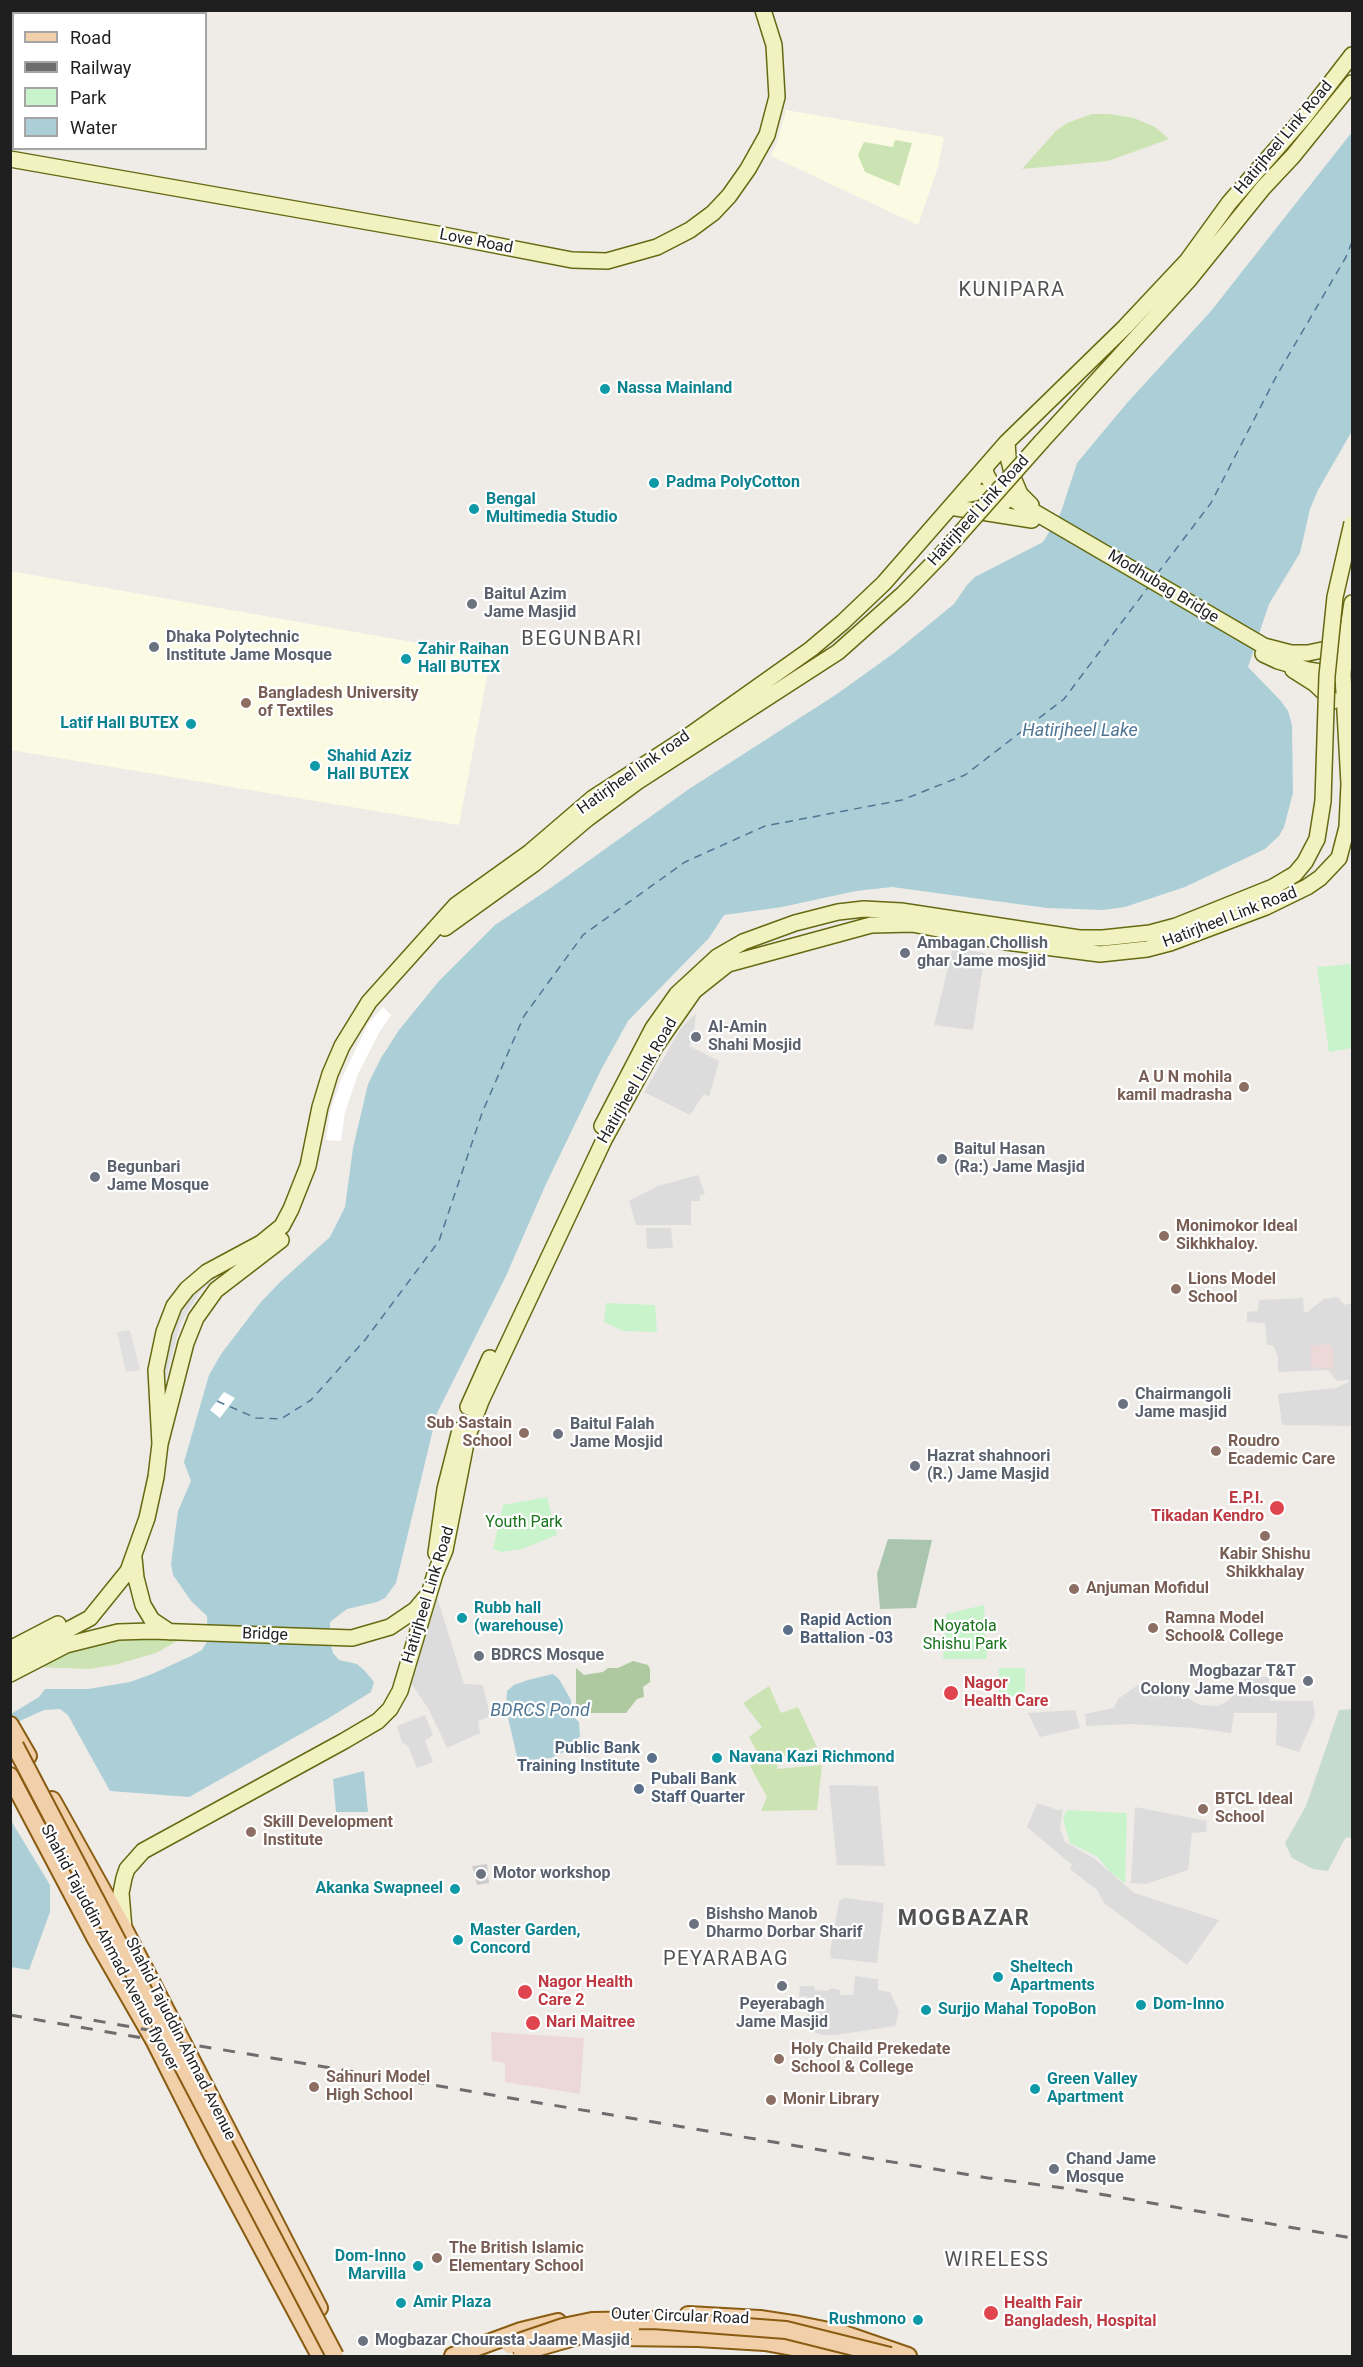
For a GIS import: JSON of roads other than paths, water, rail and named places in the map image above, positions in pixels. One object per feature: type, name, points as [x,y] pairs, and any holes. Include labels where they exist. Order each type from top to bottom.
[{"type":"main road","name":"Love Road","points":[[10,159],[432,233],[572,260],[616,259],[675,239],[713,213],[729,196],[760,148],[772,122],[777,97],[774,45],[763,10]]},
{"type":"main road","name":"Hatirjheel Link Road","points":[[923,538],[1007,442],[1125,327],[1188,261],[1229,203],[1307,118],[1353,55]]},
{"type":"main road","points":[[1263,188],[1267,174],[1307,118],[1353,67]]},
{"type":"main road","name":"Hatirjheel Link Road","points":[[10,1662],[90,1618],[111,1594],[134,1558],[152,1500],[160,1444],[186,1343],[196,1318],[216,1290],[269,1250],[289,1231],[317,1157],[328,1097],[348,1047],[369,1011],[443,930],[458,917],[534,864],[610,801],[838,652],[903,594],[941,555],[1188,281],[1263,188],[1293,156],[1353,83]]},
{"type":"main road","points":[[1007,442],[1011,471],[1020,494],[1037,519]]},
{"type":"main road","name":"Modhubag Bridge","points":[[985,467],[988,479],[995,487],[1037,519]]},
{"type":"main road","name":"Modhubag Bridge","points":[[950,507],[975,492],[985,493],[1037,519],[1270,652],[1308,653],[1327,649],[1342,636],[1350,620]]},
{"type":"main road","points":[[950,507],[1037,519]]},
{"type":"main road","points":[[433,1582],[445,1489],[458,1434],[477,1383],[590,1148],[653,1028],[682,989],[708,964],[730,948],[772,931],[838,912],[882,909],[1079,938],[1103,938],[1150,933],[1176,926],[1273,887],[1295,874],[1317,839],[1323,801],[1327,676],[1335,597],[1353,523]]},
{"type":"main road","name":"Hatirjheel link road","points":[[326,1086],[342,1046],[363,1009],[449,911],[530,852],[593,798],[684,739],[811,649],[884,584],[923,538]]},
{"type":"main road","name":"Hatirjheel Link Road","points":[[123,1929],[121,1893],[124,1878],[134,1859],[143,1851],[297,1764],[344,1741],[378,1721],[388,1712],[400,1691],[449,1535],[467,1438],[481,1401],[581,1186],[638,1075],[675,1016],[694,991],[728,964],[858,928],[886,923],[912,924],[1006,942],[1100,954],[1147,949],[1170,943],[1266,907],[1307,887],[1326,873],[1339,858],[1346,836],[1348,810],[1343,675],[1353,603]]},
{"type":"main road","points":[[1270,652],[1308,670],[1343,675]]},
{"type":"main road","points":[[1270,652],[1327,694],[1344,718]]},
{"type":"main road","points":[[728,964],[744,954],[852,921],[882,909]]},
{"type":"main road","name":"Hatirjheel Link Road","points":[[160,1444],[156,1370],[162,1339],[174,1306],[187,1289],[207,1272],[261,1243],[277,1231],[286,1219],[303,1192],[326,1086]]},
{"type":"main road","name":"Hatirjheel Link Road","points":[[134,1558],[142,1605],[152,1620],[170,1632]]},
{"type":"main road","name":"Hatirjheel link road","points":[[341,1638],[352,1638],[390,1627],[415,1610],[433,1582]]},
{"type":"main road","points":[[10,1649],[111,1594]]},
{"type":"main road","points":[[10,1674],[66,1645],[87,1638],[118,1632],[170,1632]]},
{"type":"main road","name":"Bridge","points":[[170,1632],[341,1638]]},
{"type":"main road","name":"Shahid Tajuddin Ahmad Avenue","points":[[13,1742],[123,1929],[345,2356]]},
{"type":"main road","name":"Shahid Tajuddin Ahmad Avenue flyover","points":[[13,1742],[326,2356]]},
{"type":"main road","name":"Shahid Tajuddin Ahmad Avenue flyover","points":[[13,1742],[335,2356]]},
{"type":"main road","name":"Shahid Tajuddin Ahmad Avenue","points":[[10,1776],[320,2356]]},
{"type":"main road","points":[[162,2057],[185,2049]]},
{"type":"main road","points":[[241,2210],[261,2198]]},
{"type":"main road","name":"Outer Circular Road","points":[[453,2356],[521,2331],[575,2319],[622,2313],[679,2314],[774,2321],[823,2329],[908,2356]]},
{"type":"main road","points":[[679,2314],[679,2338]]},
{"type":"main road","points":[[711,2338],[714,2316]]},
{"type":"main road","points":[[478,2356],[542,2333],[577,2324],[610,2320],[749,2326],[799,2332],[890,2356]]},
{"type":"main road","points":[[509,2356],[578,2336],[615,2331],[658,2330],[764,2335],[864,2356]]},
{"type":"main road","points":[[461,2356],[513,2337],[542,2333]]},
{"type":"main road","name":"Outer Circular Road","points":[[529,2356],[599,2338],[630,2336],[711,2338],[783,2344],[841,2356]]},
{"type":"water","name":"Hatirjheel Lake","points":[[1352,132],[1352,431],[1318,490],[1310,509],[1300,553],[1269,604],[1248,667],[1281,701],[1288,711],[1292,725],[1293,793],[1284,827],[1279,836],[1265,849],[1185,887],[1125,907],[1103,910],[1047,908],[892,887],[856,891],[782,907],[724,915],[709,938],[628,1021],[601,1070],[546,1184],[506,1276],[437,1413],[396,1583],[385,1598],[347,1609],[330,1622],[330,1642],[333,1653],[339,1660],[357,1664],[365,1671],[374,1682],[371,1692],[189,1797],[110,1791],[68,1715],[60,1709],[44,1710],[11,1725],[11,1714],[39,1697],[45,1689],[88,1689],[130,1682],[191,1656],[202,1650],[208,1640],[207,1616],[191,1601],[173,1575],[171,1564],[178,1511],[191,1481],[184,1462],[209,1375],[221,1354],[260,1303],[330,1237],[345,1207],[353,1148],[368,1084],[399,1030],[439,981],[495,925],[689,789],[837,694],[894,653],[954,604],[975,577],[1043,542],[1061,512],[1077,463],[1127,403],[1211,311]]},
{"type":"water","name":"BDRCS Pond","points":[[553,1674],[559,1679],[571,1700],[572,1715],[579,1722],[580,1736],[568,1750],[551,1758],[518,1761],[506,1709],[507,1691],[514,1685]]},
{"type":"water","points":[[364,1771],[368,1812],[336,1812],[333,1779]]},
{"type":"water","points":[[10,1819],[50,1885],[50,1912],[29,1970],[11,1967]]},
{"type":"railway","points":[[10,2015],[988,2178],[1071,2189],[1352,2238]]},
{"type":"railway","points":[[70,2016],[176,2035]]},
{"type":"place","name":"Nassa Mainland","points":[[605,389]]},
{"type":"place","name":"Padma PolyCotton","points":[[654,483]]},
{"type":"place","name":"Bengal Multimedia Studio","points":[[474,509]]},
{"type":"place","name":"Baitul Azim Jame Masjid","points":[[472,604]]},
{"type":"place","name":"Dhaka Polytechnic Institute Jame Mosque","points":[[154,647]]},
{"type":"place","name":"Zahir Raihan Hall BUTEX","points":[[406,659]]},
{"type":"place","name":"Bangladesh University of Textiles","points":[[246,703]]},
{"type":"place","name":"Latif Hall BUTEX","points":[[191,724]]},
{"type":"place","name":"Shahid Aziz Hall BUTEX","points":[[315,766]]},
{"type":"place","name":"Ambagan Chollish ghar Jame mosjid","points":[[905,953]]},
{"type":"place","name":"Al-Amin Shahi Mosjid","points":[[696,1037]]},
{"type":"place","name":"A U N mohila kamil madrasha","points":[[1244,1087]]},
{"type":"place","name":"Baitul Hasan (Ra:) Jame Masjid","points":[[942,1159]]},
{"type":"place","name":"Begunbari Jame Mosque","points":[[95,1177]]},
{"type":"place","name":"Monimokor Ideal Sikhkhaloy.","points":[[1164,1236]]},
{"type":"place","name":"Lions Model School","points":[[1176,1289]]},
{"type":"place","name":"Chairmangoli Jame masjid","points":[[1123,1404]]},
{"type":"place","name":"Sub Sastain School","points":[[524,1433]]},
{"type":"place","name":"Baitul Falah Jame Mosjid","points":[[558,1434]]},
{"type":"place","name":"Roudro Ecademic Care","points":[[1216,1451]]},
{"type":"place","name":"Hazrat shahnoori (R.) Jame Masjid","points":[[915,1466]]},
{"type":"place","name":"E.P.I. Tikadan Kendro","points":[[1277,1508]]},
{"type":"place","name":"Kabir Shishu Shikkhalay","points":[[1265,1536]]},
{"type":"place","name":"Anjuman Mofidul","points":[[1074,1589]]},
{"type":"place","name":"Rubb hall (warehouse)","points":[[462,1618]]},
{"type":"place","name":"Ramna Model School& College","points":[[1153,1628]]},
{"type":"place","name":"Rapid Action Battalion -03","points":[[788,1630]]},
{"type":"place","name":"BDRCS Mosque","points":[[479,1656]]},
{"type":"place","name":"Mogbazar T&T Colony Jame Mosque","points":[[1308,1681]]},
{"type":"place","name":"Nagor Health Care","points":[[951,1693]]},
{"type":"place","name":"Public Bank Training Institute","points":[[652,1758]]},
{"type":"place","name":"Navana Kazi Richmond","points":[[717,1758]]},
{"type":"place","name":"Pubali Bank Staff Quarter","points":[[639,1789]]},
{"type":"place","name":"BTCL Ideal School","points":[[1203,1809]]},
{"type":"place","name":"Skill Development Institute","points":[[251,1832]]},
{"type":"place","name":"Motor workshop","points":[[481,1874]]},
{"type":"place","name":"Akanka Swapneel","points":[[455,1889]]},
{"type":"place","name":"Bishsho Manob Dharmo Dorbar Sharif","points":[[694,1924]]},
{"type":"place","name":"Master Garden, Concord","points":[[458,1940]]},
{"type":"place","name":"Sheltech Apartments","points":[[998,1977]]},
{"type":"place","name":"Peyerabagh Jame Masjid","points":[[782,1986]]},
{"type":"place","name":"Nagor Health Care 2","points":[[525,1992]]},
{"type":"place","name":"Dom-Inno","points":[[1141,2005]]},
{"type":"place","name":"Surjjo Mahal TopoBon","points":[[926,2010]]},
{"type":"place","name":"Nari Maitree","points":[[533,2023]]},
{"type":"place","name":"Holy Chaild Prekedate School & College","points":[[779,2059]]},
{"type":"place","name":"Sahnuri Model High School","points":[[314,2087]]},
{"type":"place","name":"Green Valley Apartment","points":[[1035,2089]]},
{"type":"place","name":"Monir Library","points":[[771,2100]]},
{"type":"place","name":"Chand Jame Mosque","points":[[1054,2169]]},
{"type":"place","name":"The British Islamic Elementary School","points":[[437,2258]]},
{"type":"place","name":"Dom-Inno Marvilla","points":[[418,2266]]},
{"type":"place","name":"Amir Plaza","points":[[401,2303]]},
{"type":"place","name":"Health Fair Bangladesh, Hospital","points":[[991,2313]]},
{"type":"place","name":"Rushmono","points":[[918,2320]]},
{"type":"place","name":"Mogbazar Chourasta Jaame Masjid","points":[[363,2341]]},
{"type":"district","name":"KUNIPARA","points":[[1012,291]]},
{"type":"district","name":"BEGUNBARI","points":[[582,640]]},
{"type":"district","name":"MOGBAZAR","points":[[964,1919]]},
{"type":"district","name":"PEYARABAG","points":[[726,1960]]},
{"type":"district","name":"WIRELESS","points":[[997,2261]]},
{"type":"park label","name":"Youth Park","points":[[524,1523]]},
{"type":"park label","name":"Noyatola Shishu Park","points":[[965,1636]]}]
